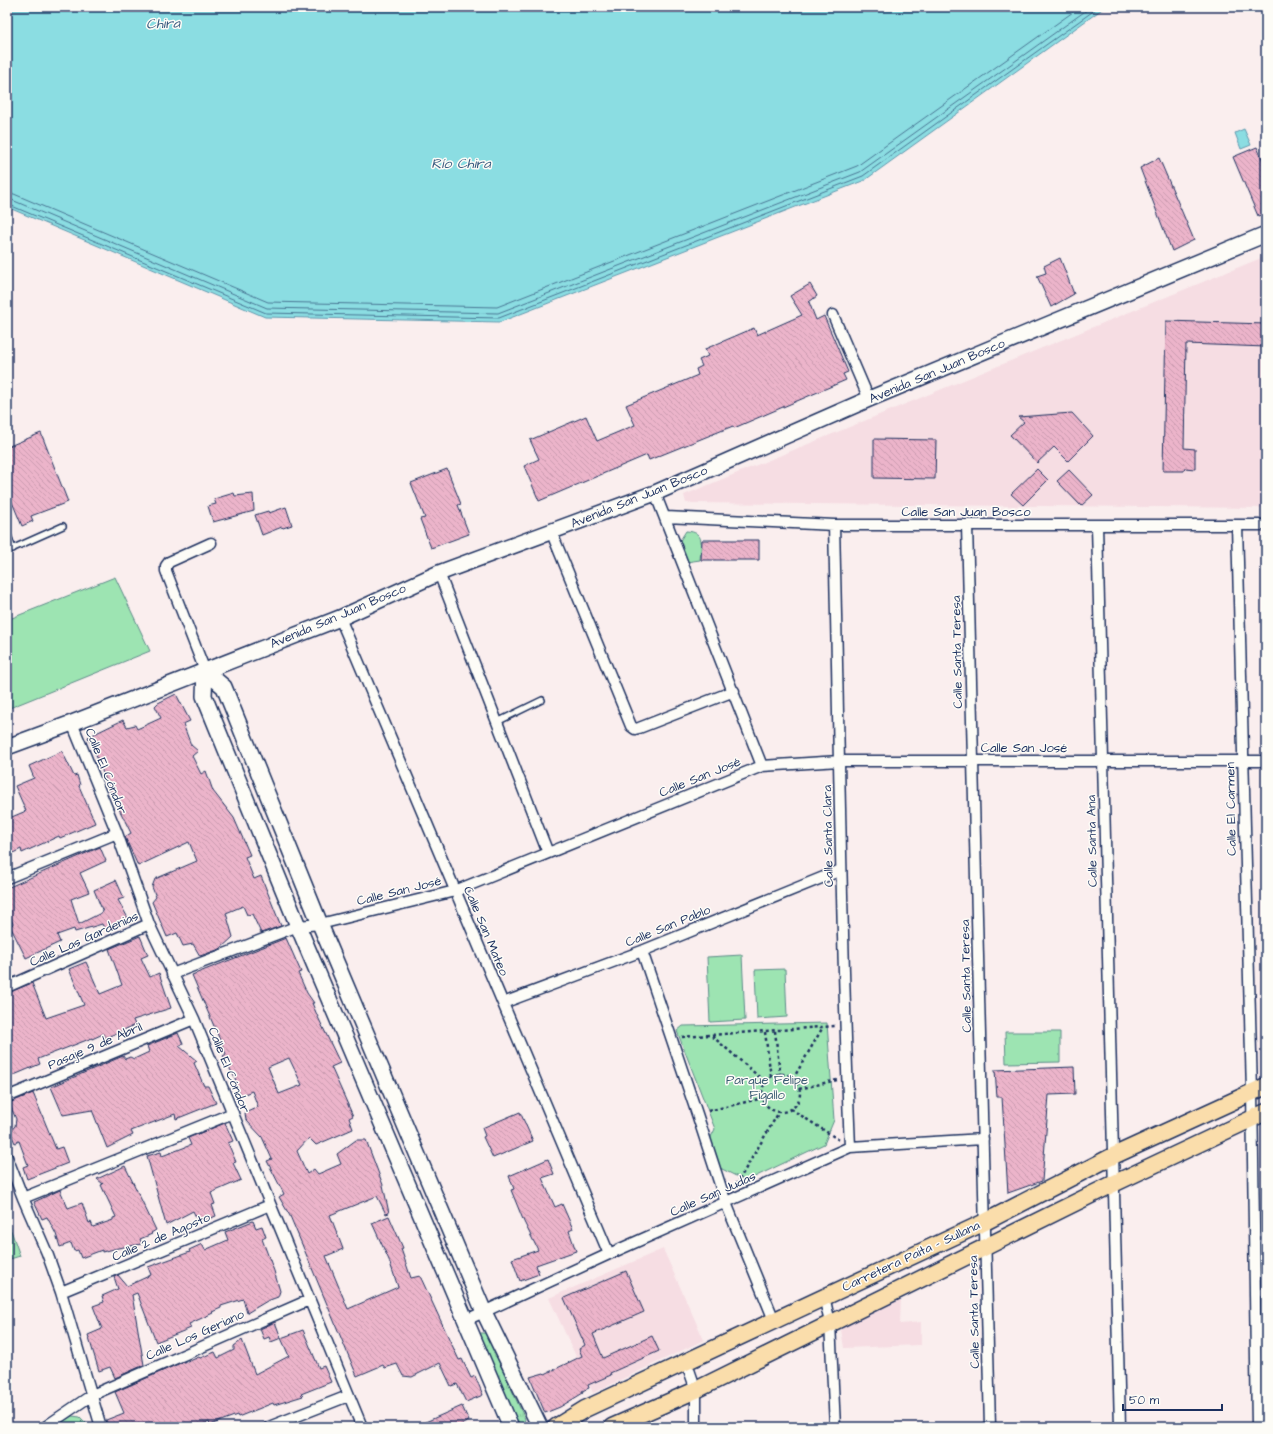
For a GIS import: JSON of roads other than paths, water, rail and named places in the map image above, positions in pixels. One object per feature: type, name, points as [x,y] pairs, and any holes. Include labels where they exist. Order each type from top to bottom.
[{"type":"main road","name":"Carretera Paita - Sullana","points":[[556,1427],[585,1409],[985,1222],[1113,1156],[1259,1089]]},
{"type":"main road","name":"Carretera Paita - Sullana","points":[[612,1427],[696,1390],[1113,1184],[1259,1115]]},
{"type":"street","name":"Avenida San Juan Bosco","points":[[7,747],[340,618],[439,573],[655,493],[869,399],[1266,234]]},
{"type":"street","points":[[833,314],[869,399]]},
{"type":"street","points":[[655,493],[666,517],[762,766]]},
{"type":"street","name":"Calle San Juan Bosco","points":[[666,517],[834,525],[1266,525]]},
{"type":"street","name":"Calle Santa Clara","points":[[834,525],[850,1147]]},
{"type":"street","name":"Calle Santa Teresa","points":[[967,525],[990,1427]]},
{"type":"street","name":"Calle Santa Ana","points":[[1097,525],[1120,1427]]},
{"type":"street","name":"Calle El Carmen","points":[[1237,525],[1243,761],[1259,1089],[1257,1427]]},
{"type":"street","points":[[551,531],[631,726],[634,729],[734,692]]},
{"type":"street","points":[[210,543],[169,562],[166,566],[166,571],[205,671],[204,696],[298,926],[464,1321],[511,1427]]},
{"type":"street","points":[[439,573],[548,853]]},
{"type":"street","name":"Calle San Mateo","points":[[340,618],[609,1254]]},
{"type":"street","points":[[205,671],[224,687],[320,924],[484,1312],[540,1427]]},
{"type":"street","name":"Calle El Cóndor","points":[[72,723],[117,833],[150,924],[194,1019],[362,1427]]},
{"type":"street","name":"Calle San José","points":[[172,974],[298,926],[320,924],[456,891],[762,766],[839,761],[1266,762]]},
{"type":"street","points":[[7,878],[117,833]]},
{"type":"street","name":"Calle San Pablo","points":[[503,1003],[642,951],[842,870]]},
{"type":"street","name":"Calle Las Gardenias","points":[[7,987],[150,924]]},
{"type":"street","points":[[642,951],[726,1203],[774,1320]]},
{"type":"street","name":"Pasaje 9 de Abril","points":[[7,1097],[194,1019]]},
{"type":"street","points":[[22,1198],[232,1113]]},
{"type":"street","name":"Calle San Judas","points":[[464,1321],[609,1254],[850,1147],[983,1139]]},
{"type":"street","points":[[7,1156],[22,1198],[47,1253],[61,1292],[100,1427]]},
{"type":"street","name":"Calle 2 de Agosto","points":[[61,1292],[270,1205]]},
{"type":"street","points":[[824,1296],[830,1323],[835,1427]]},
{"type":"street","name":"Calle Los Geriano","points":[[45,1427],[92,1395],[309,1300]]},
{"type":"street","points":[[686,1361],[696,1390],[696,1427]]},
{"type":"street","points":[[269,1427],[348,1396]]},
{"type":"lane","points":[[7,551],[63,526]]},
{"type":"lane","points":[[7,532],[14,549]]},
{"type":"lane","points":[[497,722],[542,700]]},
{"type":"water","name":"Río Chira","points":[[7,7],[1105,7],[865,180],[500,322],[265,317],[7,207]]},
{"type":"water","points":[[1244,129],[1251,145],[1241,149],[1235,133]]},
{"type":"water label","name":"Chira","points":[[163,24]]},
{"type":"park label","name":"Parque Felipe Figallo","points":[[767,1088]]}]
